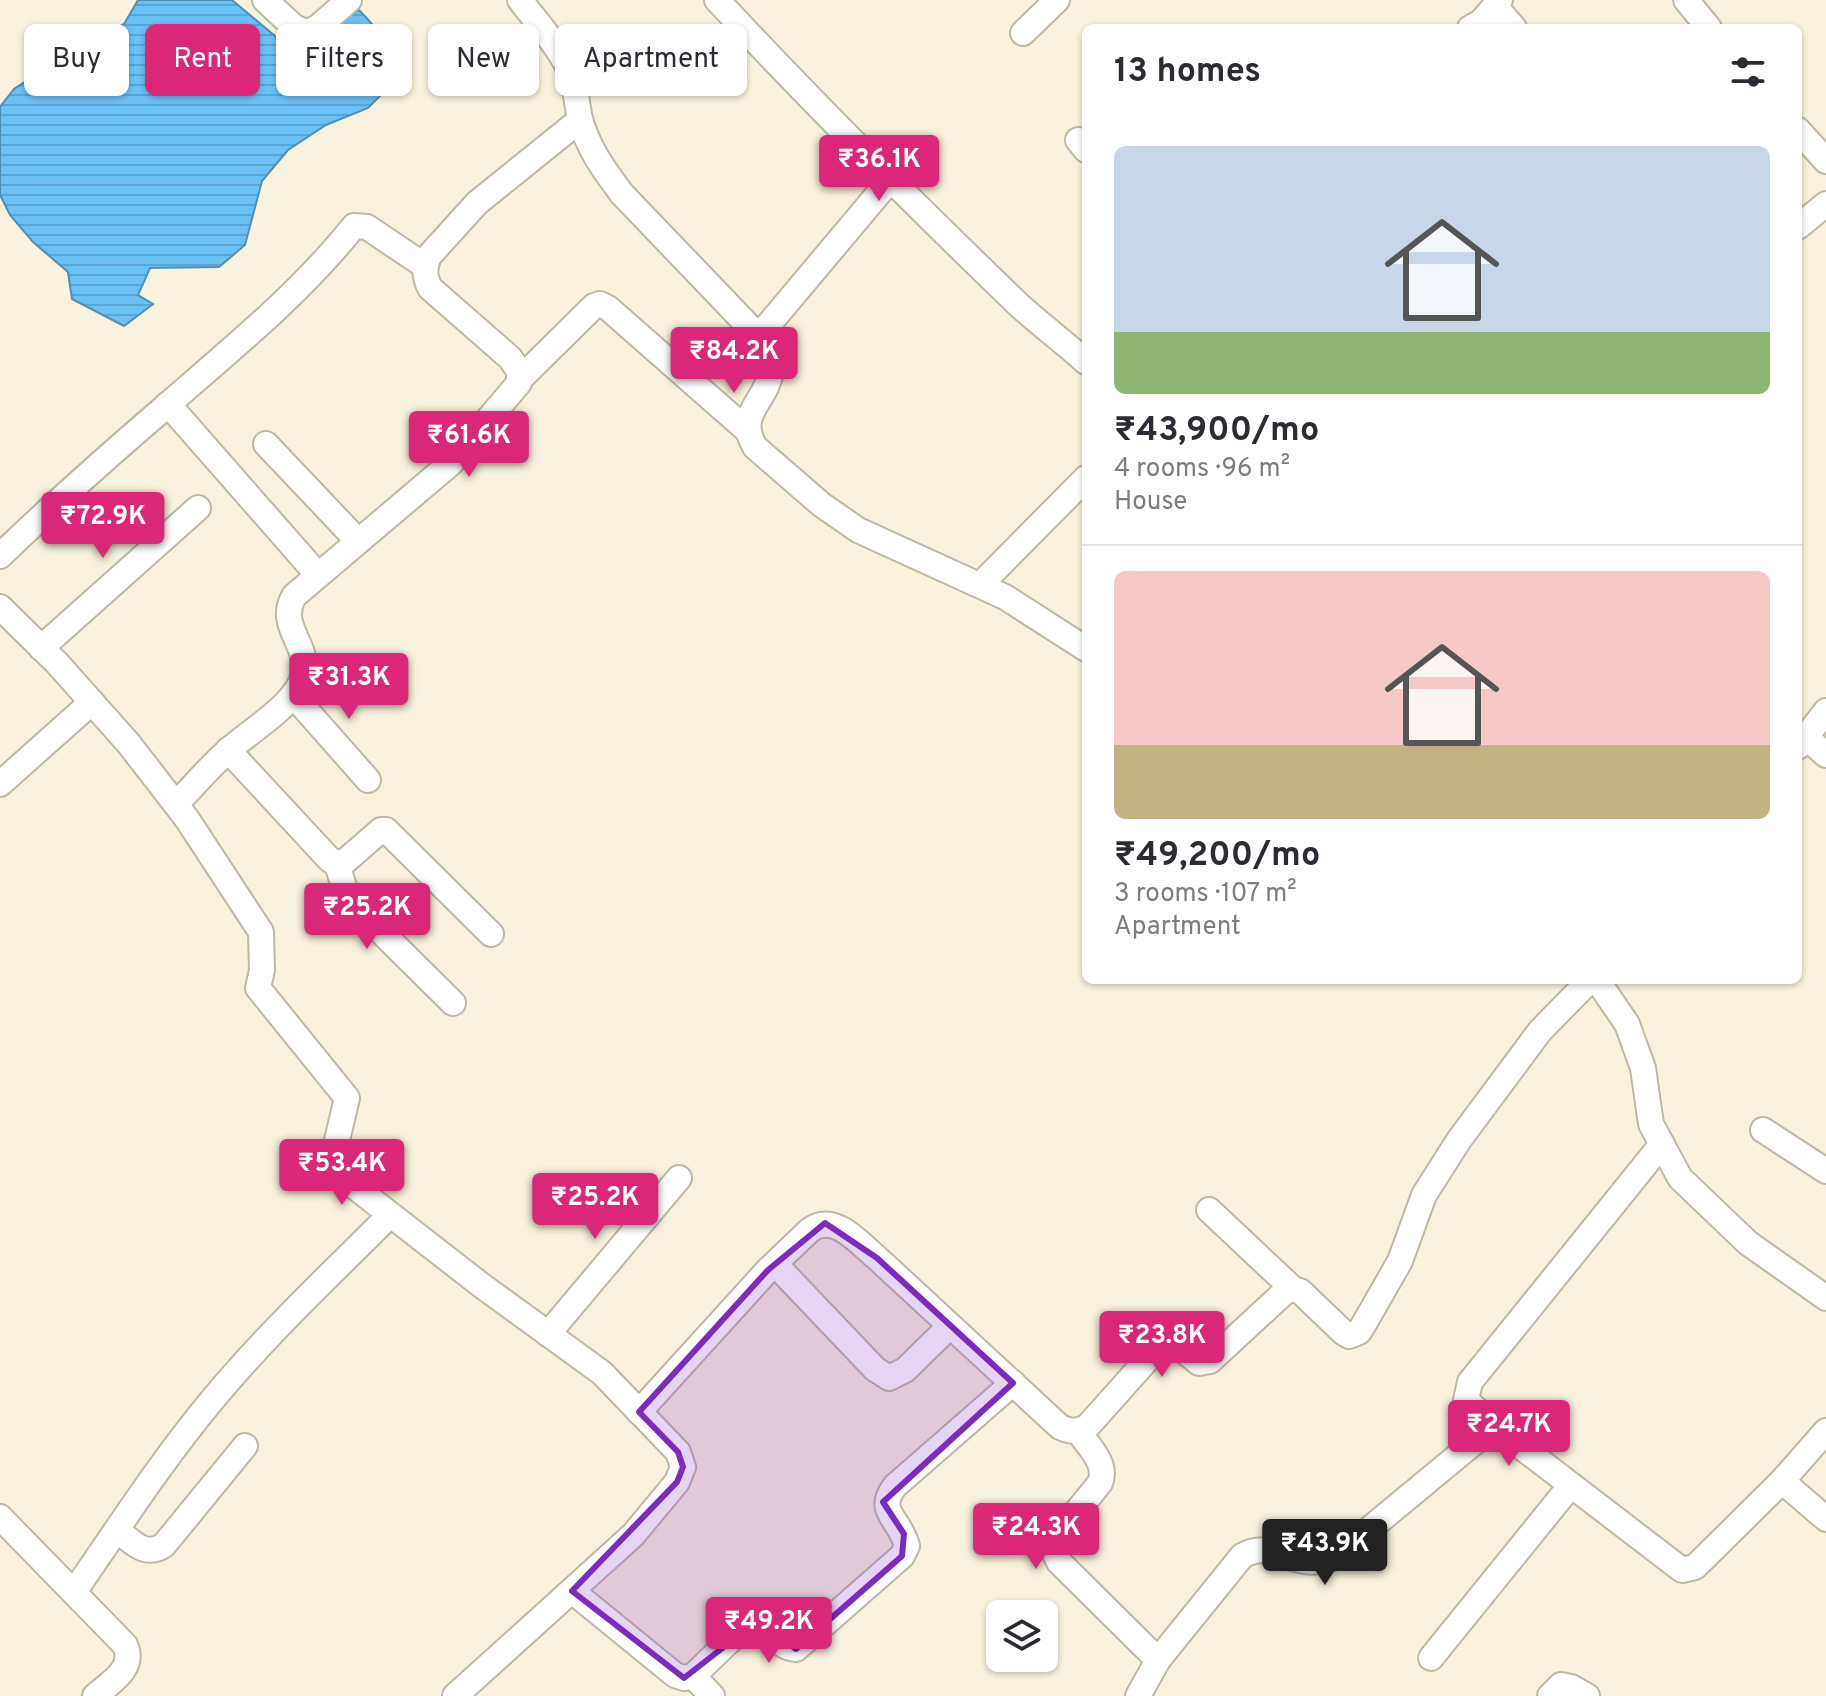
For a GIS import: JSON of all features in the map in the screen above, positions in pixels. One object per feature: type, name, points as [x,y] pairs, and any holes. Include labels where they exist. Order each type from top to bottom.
[{"type":"street","points":[[265,0],[294,27],[306,32],[317,28],[349,0]]},
{"type":"street","points":[[520,0],[567,65],[580,120],[592,152],[622,194],[759,336],[771,358],[771,372],[751,413],[748,431]]},
{"type":"street","points":[[717,0],[890,180],[1024,310],[1082,357]]},
{"type":"street","points":[[1023,33],[1057,0]]},
{"type":"street","points":[[1686,0],[1706,24]]},
{"type":"street","points":[[1477,24],[1498,3],[1511,24]]},
{"type":"street","points":[[519,380],[519,371],[510,358],[430,288],[425,277],[425,266],[429,256],[477,203],[580,120]]},
{"type":"street","points":[[1802,134],[1826,161]]},
{"type":"street","points":[[759,336],[890,180]]},
{"type":"street","points":[[1802,224],[1826,204]]},
{"type":"street","points":[[0,556],[105,458],[280,307],[327,261],[354,226],[367,227],[425,266]]},
{"type":"street","points":[[176,804],[228,750],[293,695],[304,673],[304,660],[288,617],[288,607],[294,596],[451,463],[519,380],[594,306],[600,304],[748,431],[755,447],[822,505],[858,530],[1005,597],[1082,646]]},
{"type":"street","points":[[168,404],[317,574]]},
{"type":"street","points":[[266,444],[358,541]]},
{"type":"street","points":[[980,585],[1082,482]]},
{"type":"street","points":[[41,648],[198,508]]},
{"type":"street","points":[[0,607],[129,744],[176,804],[261,932],[262,970],[258,988],[347,1098],[334,1153],[355,1187],[602,1373],[678,1452],[683,1467],[677,1482],[633,1535],[455,1696]]},
{"type":"street","points":[[293,695],[368,780]]},
{"type":"street","points":[[0,784],[92,702]]},
{"type":"street","points":[[1826,711],[1802,742],[1826,755]]},
{"type":"street","points":[[228,750],[330,860],[342,864],[381,830],[386,830],[491,934]]},
{"type":"street","points":[[337,864],[345,890],[355,906],[453,1003]]},
{"type":"street","points":[[639,1412],[775,1264],[817,1224],[835,1226],[846,1232],[1060,1427],[1078,1431],[1087,1427],[1162,1343],[1173,1342],[1199,1363],[1210,1361],[1283,1291],[1300,1291],[1349,1336],[1359,1332],[1400,1261],[1424,1195],[1459,1140],[1540,1031],[1586,984]]},
{"type":"street","points":[[1600,984],[1627,1024],[1643,1068],[1651,1124],[1680,1178],[1748,1243],[1826,1298]]},
{"type":"street","points":[[1763,1130],[1826,1171]]},
{"type":"street","points":[[1662,1144],[1470,1382],[1466,1400],[1494,1426],[1682,1570],[1695,1567],[1782,1481],[1826,1431]]},
{"type":"street","points":[[548,1334],[679,1178]]},
{"type":"street","points":[[1209,1210],[1293,1289]]},
{"type":"street","points":[[74,1592],[213,1399],[300,1305],[390,1215]]},
{"type":"street","points":[[775,1264],[875,1369],[889,1378],[905,1370],[950,1326]]},
{"type":"street","points":[[572,1591],[675,1675],[684,1678],[693,1676],[744,1627],[754,1622],[786,1648],[796,1649],[902,1556],[907,1546],[904,1534],[886,1508],[886,1498],[895,1486],[1013,1383]]},
{"type":"street","points":[[1138,1696],[1158,1660],[1242,1556],[1253,1550],[1266,1549],[1304,1563],[1323,1563],[1338,1555],[1494,1426]]},
{"type":"street","points":[[1078,1431],[1102,1467],[1103,1475],[1100,1483],[1056,1537],[1052,1548],[1059,1562],[1158,1660]]},
{"type":"street","points":[[117,1530],[145,1552],[155,1551],[164,1545],[245,1446]]},
{"type":"street","points":[[1782,1481],[1826,1519]]},
{"type":"street","points":[[1431,1658],[1571,1485]]},
{"type":"street","points":[[0,1517],[125,1645],[129,1653],[126,1667],[95,1696]]},
{"type":"street","points":[[693,1676],[712,1696]]},
{"type":"street","points":[[1550,1696],[1561,1685],[1587,1696]]},
{"type":"highlighted area","points":[[825,1223],[877,1258],[1013,1383],[883,1502],[904,1534],[902,1556],[796,1649],[757,1621],[684,1678],[572,1591],[677,1482],[683,1467],[678,1452],[639,1412],[768,1270]]},
{"type":"water","points":[[138,0],[232,0],[276,37],[276,96],[380,96],[368,108],[326,125],[288,150],[262,181],[245,245],[219,267],[150,268],[138,295],[153,304],[124,326],[72,299],[68,272],[33,242],[10,215],[0,195],[0,107],[14,89],[24,82],[24,96],[129,96],[129,24],[124,24]]},
{"type":"water","points":[[359,10],[372,24],[336,24]]}]
